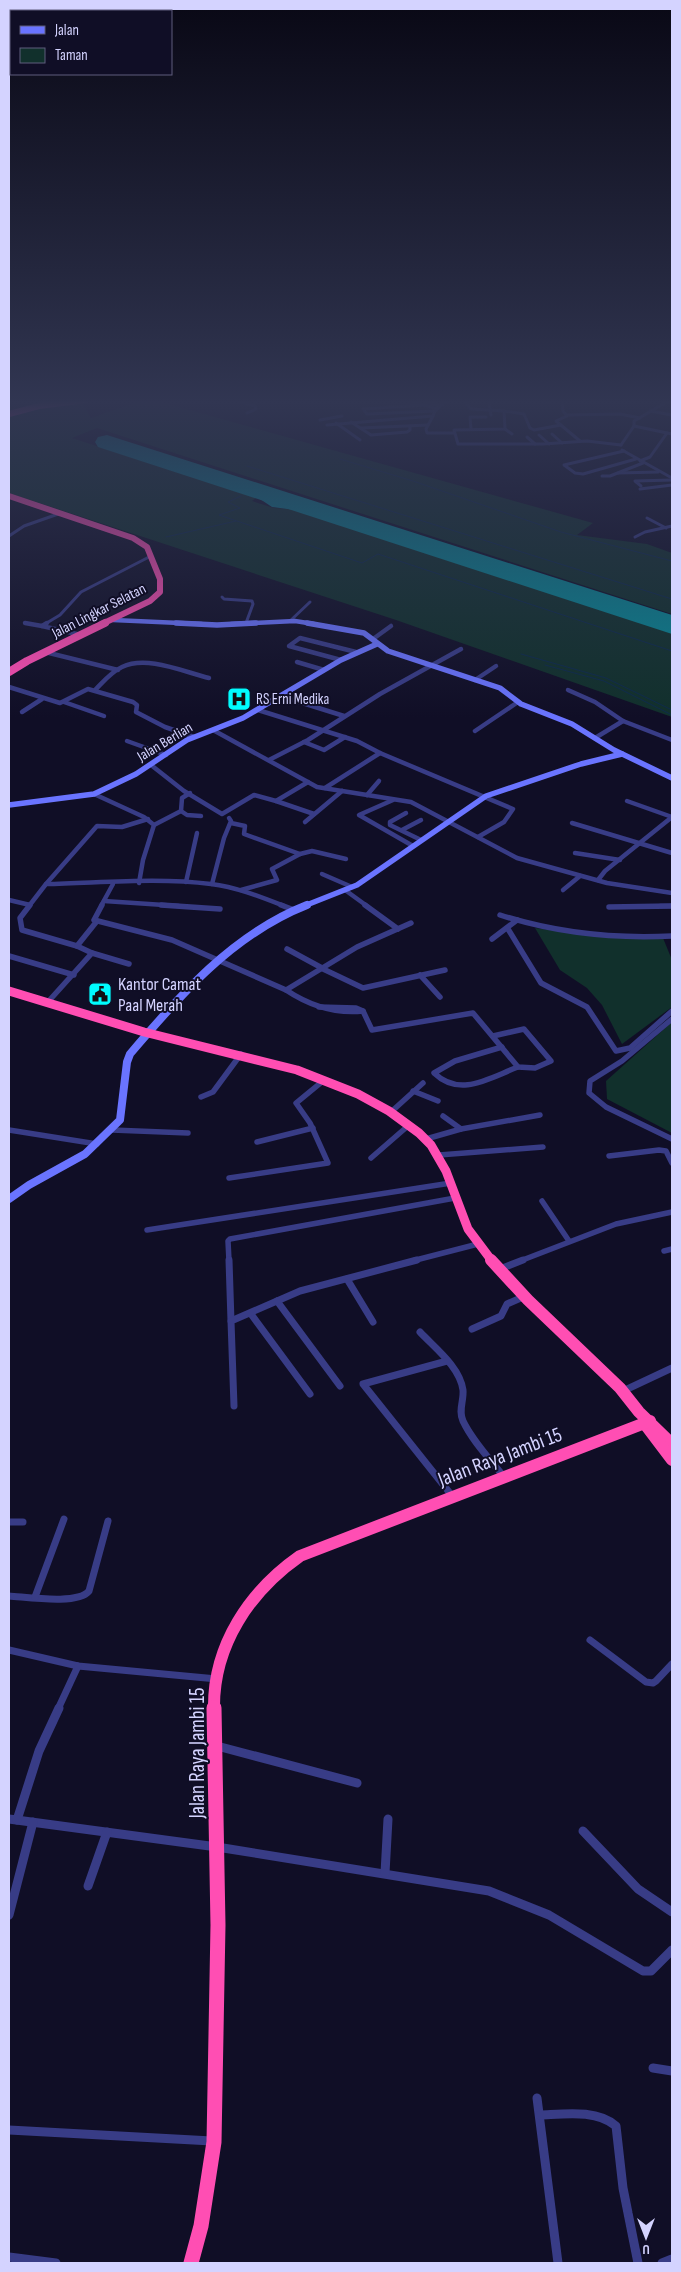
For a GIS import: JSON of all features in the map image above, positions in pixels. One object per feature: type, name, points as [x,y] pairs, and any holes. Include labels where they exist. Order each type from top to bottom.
[{"type":"highway","name":"Jalan Lingkar Selatan","points":[[9,672],[45,652],[150,601],[160,592],[160,579],[147,547],[133,538],[40,506]]},
{"type":"highway","points":[[9,991],[147,1032],[284,1064],[326,1078],[361,1094],[391,1112],[426,1139],[439,1155],[451,1183],[462,1219],[478,1244],[523,1297],[623,1391],[672,1460]]},
{"type":"highway","points":[[645,1420],[672,1444]]},
{"type":"highway","name":"Jalan Raya Jambi 15","points":[[191,2263],[201,2226],[214,2142],[218,1925],[214,1696],[220,1662],[238,1619],[248,1602],[280,1568],[309,1552],[645,1420]]},
{"type":"street","points":[[9,536],[24,526],[61,513]]},
{"type":"street","points":[[647,518],[666,528]]},
{"type":"street","points":[[635,537],[645,532],[672,526]]},
{"type":"street","points":[[42,626],[60,615],[81,592],[152,556]]},
{"type":"street","points":[[222,597],[224,599],[252,601],[254,604],[246,623]]},
{"type":"street","points":[[290,621],[310,602]]},
{"type":"street","points":[[126,613],[151,622]]},
{"type":"street","points":[[113,620],[198,624],[290,621],[308,622],[364,633],[388,651],[500,688],[518,702],[572,724],[622,754],[672,778]]},
{"type":"street","points":[[25,623],[81,635]]},
{"type":"street","points":[[375,642],[391,626]]},
{"type":"street","points":[[341,660],[289,646],[299,638],[356,652]]},
{"type":"street","name":"Jalan Berlian","points":[[9,805],[94,794],[151,765],[194,737],[232,724],[258,710],[341,660],[375,642]]},
{"type":"street","points":[[269,760],[304,742],[344,716],[460,649]]},
{"type":"street","points":[[45,652],[118,670]]},
{"type":"street","points":[[297,662],[324,670]]},
{"type":"street","points":[[95,690],[118,670],[127,665],[145,664],[209,678]]},
{"type":"street","points":[[475,680],[496,666]]},
{"type":"street","points":[[9,687],[42,699],[64,702],[104,716]]},
{"type":"street","points":[[64,702],[84,690],[95,690],[133,702],[137,704],[136,712],[148,719],[194,737]]},
{"type":"street","points":[[568,690],[595,702],[623,721],[672,740]]},
{"type":"street","points":[[280,696],[344,716]]},
{"type":"street","points":[[22,712],[42,699]]},
{"type":"street","points":[[476,731],[518,702]]},
{"type":"street","points":[[258,710],[345,737],[511,807],[513,810],[506,820],[478,837]]},
{"type":"street","points":[[595,738],[623,721]]},
{"type":"street","points":[[213,730],[308,782],[324,788],[416,804],[517,858],[580,876],[672,893]]},
{"type":"street","points":[[304,742],[324,750],[345,737]]},
{"type":"street","points":[[127,741],[166,754]]},
{"type":"street","points":[[324,788],[380,753]]},
{"type":"street","points":[[9,1199],[29,1185],[85,1154],[112,1130],[120,1120],[127,1062],[130,1054],[147,1032],[217,960],[255,932],[294,910],[349,889],[376,874],[486,796],[581,764],[622,754]]},
{"type":"street","points":[[151,765],[222,814],[256,794],[314,814]]},
{"type":"street","points":[[367,795],[379,781]]},
{"type":"street","points":[[276,800],[308,782]]},
{"type":"street","points":[[306,822],[342,791]]},
{"type":"street","points":[[181,812],[182,798],[190,793]]},
{"type":"street","points":[[94,794],[148,819],[154,825]]},
{"type":"street","points":[[394,799],[359,815],[413,846]]},
{"type":"street","points":[[627,801],[672,817]]},
{"type":"street","points":[[181,812],[187,815],[201,816]]},
{"type":"street","points":[[139,883],[143,860],[154,825],[181,812]]},
{"type":"street","points":[[406,813],[390,823],[422,840]]},
{"type":"street","points":[[598,880],[605,871],[672,817]]},
{"type":"street","points":[[129,964],[92,953],[77,946],[24,932],[20,918],[46,884],[98,826],[122,828],[131,822],[148,819]]},
{"type":"street","points":[[212,884],[230,820],[245,826],[244,834],[300,854]]},
{"type":"street","points":[[402,830],[421,820]]},
{"type":"street","points":[[572,823],[672,853]]},
{"type":"street","points":[[186,882],[197,833]]},
{"type":"street","points":[[241,890],[277,880],[271,870],[300,854],[312,851],[346,859]]},
{"type":"street","points":[[575,853],[620,860]]},
{"type":"street","points":[[322,874],[349,889],[398,929]]},
{"type":"street","points":[[563,890],[580,876]]},
{"type":"street","points":[[46,884],[186,882],[212,884],[241,890],[294,910]]},
{"type":"street","points":[[113,884],[93,918],[97,921],[172,940],[286,990],[316,1008],[342,1013],[363,1012],[370,1028],[376,1031],[473,1013],[518,1067]]},
{"type":"street","points":[[9,900],[30,906]]},
{"type":"street","points":[[104,902],[220,909]]},
{"type":"street","points":[[609,907],[672,906]]},
{"type":"street","points":[[500,915],[517,920],[606,935],[672,936]]},
{"type":"street","points":[[492,939],[508,929],[517,920]]},
{"type":"street","points":[[77,946],[97,921]]},
{"type":"street","points":[[286,990],[357,947],[411,923]]},
{"type":"street","points":[[508,929],[542,982],[587,1007],[616,1050],[624,1052],[630,1048],[672,1011]]},
{"type":"street","points":[[287,949],[363,988],[445,970]]},
{"type":"street","points":[[47,1003],[92,953]]},
{"type":"street","points":[[9,956],[74,975]]},
{"type":"street","points":[[420,975],[440,997]]},
{"type":"street","points":[[672,1019],[622,1061],[590,1081],[588,1085],[589,1093],[600,1103],[672,1139]]},
{"type":"street","points":[[494,1036],[524,1029],[551,1062],[547,1065],[531,1069],[518,1067],[463,1087],[450,1084],[434,1073],[446,1065],[502,1047]]},
{"type":"street","points":[[201,1097],[213,1092],[241,1054]]},
{"type":"street","points":[[229,1178],[328,1163],[313,1128],[296,1103],[326,1078]]},
{"type":"street","points":[[391,1112],[423,1083]]},
{"type":"street","points":[[413,1091],[438,1101]]},
{"type":"street","points":[[426,1139],[461,1129],[540,1115]]},
{"type":"street","points":[[443,1116],[461,1129]]},
{"type":"street","points":[[371,1158],[409,1125]]},
{"type":"street","points":[[257,1142],[313,1128]]},
{"type":"street","points":[[9,1130],[97,1144]]},
{"type":"street","points":[[112,1130],[188,1132]]},
{"type":"street","points":[[439,1155],[543,1147]]},
{"type":"street","points":[[609,1156],[659,1150],[666,1151],[672,1163]]},
{"type":"street","points":[[147,1230],[451,1183]]},
{"type":"street","points":[[234,1406],[228,1241],[230,1239],[455,1198]]},
{"type":"street","points":[[542,1201],[569,1241]]},
{"type":"street","points":[[500,1269],[627,1220],[672,1212]]},
{"type":"street","points":[[232,1320],[251,1314],[300,1291],[478,1244]]},
{"type":"street","points":[[664,1251],[672,1249]]},
{"type":"street","points":[[347,1279],[373,1322]]},
{"type":"street","points":[[472,1329],[501,1316],[507,1304],[523,1297]]},
{"type":"street","points":[[277,1301],[340,1386]]},
{"type":"street","points":[[251,1314],[310,1394]]},
{"type":"street","points":[[420,1332],[447,1361],[462,1385],[463,1395],[460,1408],[463,1422],[504,1477]]},
{"type":"street","points":[[447,1361],[363,1384],[452,1497]]},
{"type":"street","points":[[623,1391],[672,1368]]},
{"type":"street","points":[[35,1597],[64,1519]]},
{"type":"street","points":[[9,1596],[72,1599],[86,1596],[108,1521]]},
{"type":"street","points":[[9,1522],[23,1522]]},
{"type":"street","points":[[590,1640],[646,1682],[653,1683],[656,1681],[672,1664]]},
{"type":"street","points":[[10,1652],[78,1666],[217,1679]]},
{"type":"street","points":[[78,1666],[39,1751],[13,1819],[217,1847],[489,1891],[549,1915],[643,1971],[651,1971],[672,1950]]},
{"type":"street","points":[[215,1745],[356,1783]]},
{"type":"street","points":[[385,1874],[388,1819]]},
{"type":"street","points":[[9,1914],[33,1822]]},
{"type":"street","points":[[582,1831],[638,1889],[672,1912]]},
{"type":"street","points":[[88,1886],[107,1832]]},
{"type":"street","points":[[653,2068],[672,2071]]},
{"type":"street","points":[[538,2098],[558,2263]]},
{"type":"street","points":[[540,2115],[586,2116],[612,2122],[616,2126],[623,2188],[638,2263]]},
{"type":"street","points":[[9,2130],[214,2142]]},
{"type":"street","points":[[9,2256],[56,2263]]},
{"type":"street","points":[[662,2263],[672,2259]]},
{"type":"green space","points":[[49,506],[268,506],[292,509],[672,633],[672,717],[396,620]]},
{"type":"green space","points":[[338,506],[532,506],[593,523],[577,535],[647,544],[672,553],[672,614]]},
{"type":"green space","points":[[535,928],[603,937],[663,938],[672,960],[672,1007],[622,1044],[602,1005],[587,988],[560,970]]},
{"type":"green space","points":[[672,1022],[672,1133],[607,1099],[606,1081]]},
{"type":"waterway","points":[[236,506],[240,508],[219,515],[362,563],[378,554],[672,651]]},
{"type":"waterway","points":[[375,506],[672,599]]},
{"type":"waterway","points":[[486,506],[561,532],[672,561]]},
{"type":"waterway","points":[[166,537],[236,521]]},
{"type":"waterway","points":[[521,654],[606,678],[672,710]]},
{"type":"waterway","points":[[545,665],[604,681],[672,715]]},
{"type":"taxiway","points":[[288,506],[319,510]]},
{"type":"runway","points":[[305,506],[672,625]]},
{"type":"place","name":"RS Erni Medika","points":[[239,699]]},
{"type":"place","name":"Kantor Camat Paal Merah","points":[[100,994]]}]
